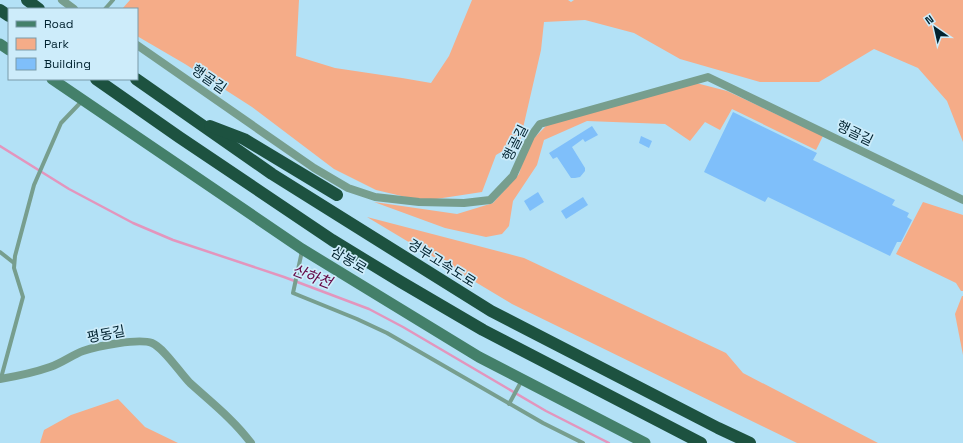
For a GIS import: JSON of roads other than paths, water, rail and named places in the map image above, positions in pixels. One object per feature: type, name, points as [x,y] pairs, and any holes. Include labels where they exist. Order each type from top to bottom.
[{"type":"highway","points":[[27,0],[38,8]]},
{"type":"highway","points":[[97,80],[326,236],[401,282],[483,330],[701,443]]},
{"type":"highway","name":"경부고속도로","points":[[137,80],[272,174],[491,311],[750,443]]},
{"type":"highway","points":[[191,118],[244,139],[337,195]]},
{"type":"main road","name":"삼봉로","points":[[53,80],[302,249],[479,357],[520,384],[644,443]]},
{"type":"street","points":[[62,0],[73,8]]},
{"type":"street","name":"행골길","points":[[138,46],[314,168],[348,188],[375,197],[419,202],[464,203],[490,200],[512,176],[530,136],[540,124],[708,77],[963,200]]},
{"type":"street","name":"평동길","points":[[1,379],[27,374],[52,366],[84,351],[120,342],[152,343],[159,348],[189,381],[224,413],[251,443]]},
{"type":"lane","points":[[106,8],[113,0]]},
{"type":"lane","points":[[1,379],[23,297],[14,268],[14,263],[34,185],[61,123],[83,100]]},
{"type":"lane","points":[[302,249],[300,265],[293,293],[358,319],[387,333],[509,404],[583,443]]},
{"type":"lane","points":[[0,252],[14,263]]},
{"type":"lane","points":[[509,404],[520,384]]},
{"type":"waterway","name":"산하천","points":[[0,146],[69,189],[133,223],[173,240],[284,277],[369,309],[403,327],[546,411],[609,443]]}]
